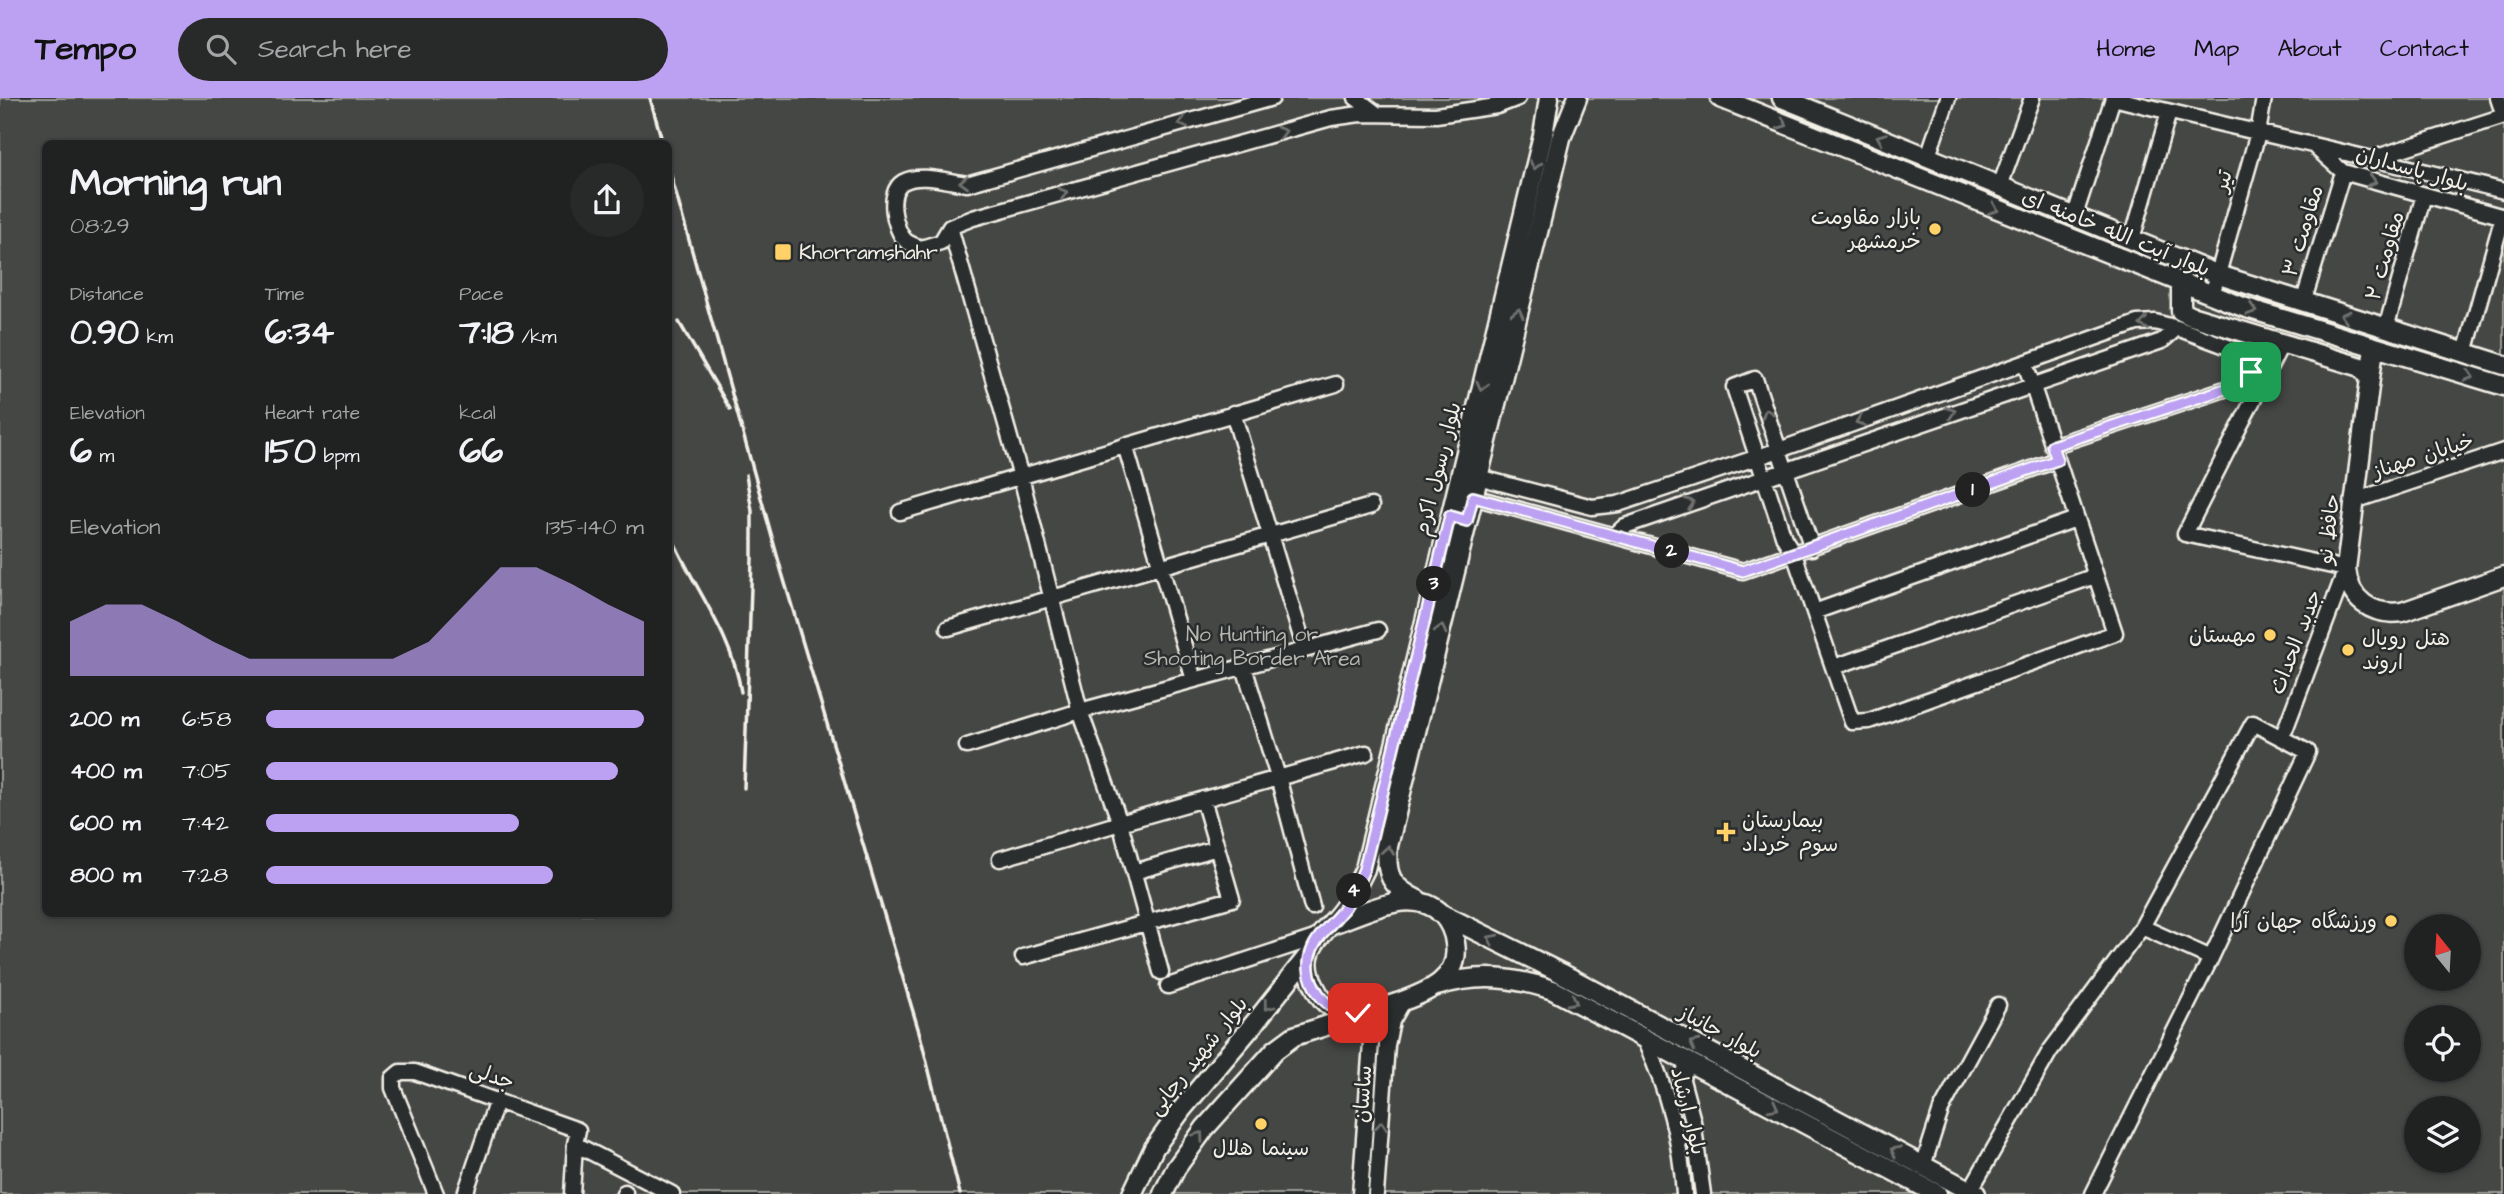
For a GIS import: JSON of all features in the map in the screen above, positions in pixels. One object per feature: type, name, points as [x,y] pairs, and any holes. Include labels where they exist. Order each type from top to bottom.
[{"type":"main road","name":"بلوار رسول اکرم","points":[[1421,902],[1402,893],[1391,880],[1386,866],[1388,846],[1549,98]]},
{"type":"main road","name":"بلوار رسول اکرم","points":[[1326,930],[1346,905],[1364,869],[1459,518],[1473,497],[1561,138],[1577,98]]},
{"type":"main road","name":"بلوار آیت الله خامنه ای","points":[[1720,98],[2243,307],[2504,386]]},
{"type":"main road","name":"بلوار آیت الله خامنه ای","points":[[1782,98],[2219,275],[2504,365]]},
{"type":"main road","points":[[2181,284],[2180,311],[2361,367],[2370,378]]},
{"type":"main road","name":"حافظ نو","points":[[2374,347],[2346,569],[2347,581],[2353,593],[2363,604],[2376,611],[2402,612],[2504,576]]},
{"type":"main road","points":[[1163,1194],[1176,1168],[1205,1128],[1275,1050],[1294,1036],[1371,1012],[1404,1000],[1437,986],[1447,976],[1456,953],[1449,924],[1440,912],[1421,902],[1405,900],[1326,930],[1310,953],[1308,966],[1312,983],[1328,1005],[1342,1012],[1371,1012]]},
{"type":"main road","name":"بلوار جانباز","points":[[1440,912],[1973,1192]]},
{"type":"main road","name":"بلوار شهید رجایی","points":[[1132,1194],[1154,1148],[1182,1109],[1310,953]]},
{"type":"main road","name":"بلوار جانباز","points":[[1437,986],[1461,978],[1476,977],[1515,979],[1553,990],[1937,1194]]},
{"type":"main road","points":[[1236,1045],[1260,1067]]},
{"type":"street","points":[[1272,98],[967,184],[922,177],[902,182],[894,191],[892,204],[901,234],[908,242],[921,248],[941,242],[950,227],[973,218],[1331,118],[1377,114],[1410,117],[1436,115],[1497,106],[1518,98]]},
{"type":"street","points":[[1356,98],[1377,114]]},
{"type":"street","points":[[1927,156],[1948,98]]},
{"type":"street","points":[[2000,186],[2032,98]]},
{"type":"street","points":[[2075,215],[2113,98]]},
{"type":"street","name":"بلوار پاسداران","points":[[2113,98],[2504,191]]},
{"type":"street","name":"تیر","points":[[2212,295],[2258,133],[2264,98]]},
{"type":"street","points":[[2373,158],[2504,116],[2498,98]]},
{"type":"street","points":[[2132,239],[2169,112]]},
{"type":"street","name":"بلوار پاسداران","points":[[2315,147],[2343,172],[2504,217]]},
{"type":"street","name":"مقاومت ۳","points":[[2303,303],[2343,172]]},
{"type":"street","name":"مقاومت ۲","points":[[2386,328],[2424,195]]},
{"type":"street","points":[[2465,353],[2504,217]]},
{"type":"street","points":[[950,227],[1021,477],[1080,711],[1120,822],[1161,972]]},
{"type":"street","points":[[1473,497],[1620,531],[1743,571],[1812,548],[2237,385],[2251,372],[2255,358],[2177,328],[2155,322],[2137,323],[1618,504],[1592,508],[1478,477]]},
{"type":"street","points":[[1620,531],[1914,425],[2162,341],[2177,328]]},
{"type":"street","points":[[2283,343],[2185,534],[2346,569]]},
{"type":"street","points":[[1812,548],[1755,379],[1734,387],[1784,538],[1794,554],[1852,722],[1869,721],[2115,632],[2025,363]]},
{"type":"street","points":[[900,512],[1233,412],[1336,384]]},
{"type":"street","points":[[1907,405],[1914,425]]},
{"type":"street","points":[[1233,412],[1305,650]]},
{"type":"street","points":[[1125,445],[1194,680]]},
{"type":"street","name":"خیابان مهناز","points":[[2354,501],[2504,451]]},
{"type":"street","points":[[1511,507],[1517,487]]},
{"type":"street","points":[[1618,504],[1620,531]]},
{"type":"street","points":[[948,628],[1371,506]]},
{"type":"street","points":[[1814,612],[2076,519]]},
{"type":"street","name":"جدبد الحداث","points":[[2285,730],[2346,569]]},
{"type":"street","points":[[1834,667],[2095,576]]},
{"type":"street","points":[[967,746],[1080,711],[1378,630]]},
{"type":"street","points":[[1244,667],[1278,778],[1312,907]]},
{"type":"street","points":[[1973,1192],[2050,1051],[2142,927],[2253,723],[2308,752],[2211,958],[2093,1194]]},
{"type":"street","points":[[1000,859],[1120,822],[1366,753]]},
{"type":"street","points":[[1023,957],[1232,899],[1203,799]]},
{"type":"street","points":[[1134,872],[1217,848]]},
{"type":"street","points":[[2142,927],[2211,958]]},
{"type":"street","points":[[1168,986],[1326,930]]},
{"type":"street","name":"ساسان","points":[[1376,1194],[1387,1045],[1391,1021],[1404,1000]]},
{"type":"street","points":[[1923,1166],[1941,1110],[1998,1005]]},
{"type":"street","name":"ساسان","points":[[1350,1018],[1362,1027],[1371,1043],[1360,1194]]},
{"type":"street","name":"بلوار ارشاد","points":[[1644,1039],[1654,1059],[1674,1125],[1684,1194]]},
{"type":"street","name":"بلوار ارشاد","points":[[1693,1064],[1683,1073],[1682,1080],[1693,1121],[1703,1194]]},
{"type":"street","name":"جدلی","points":[[436,1194],[393,1088],[393,1078],[400,1072],[415,1072],[578,1130],[575,1144],[672,1194]]},
{"type":"street","points":[[465,1194],[497,1100]]},
{"type":"street","points":[[572,1194],[575,1144]]},
{"type":"green space","name":"No Hunting or Shooting Border Area","points":[[0,98],[2504,98],[2504,1194],[0,1194]]},
{"type":"railway","points":[[650,98],[662,140]]},
{"type":"railway","points":[[672,179],[782,573],[920,1035],[960,1194]]},
{"type":"railway","points":[[679,322],[730,409]]},
{"type":"railway","points":[[744,788],[752,559],[752,511],[746,475]]},
{"type":"railway","points":[[672,537],[729,649],[741,692]]},
{"type":"place","name":"بازار مقاومت خرمشهر","points":[[1935,229]]},
{"type":"place","name":"Khorramshahr","points":[[783,252]]},
{"type":"place","name":"مهستان","points":[[2270,635]]},
{"type":"place","name":"هتل رویال اروند","points":[[2348,650]]},
{"type":"place","name":"بیمارستان سوم خرداد","points":[[1726,832]]},
{"type":"place","name":"ورزشگاه جهان آرا","points":[[2391,921]]},
{"type":"place","name":"سینما هلال","points":[[1261,1124]]},
{"type":"route","points":[[1358,1013],[1342,1012],[1328,1005],[1318,994],[1308,966],[1310,953],[1316,941],[1346,905],[1364,869],[1450,516],[1467,521],[1473,497],[1743,571],[2057,460],[2052,446],[2237,385],[2251,372]]}]
